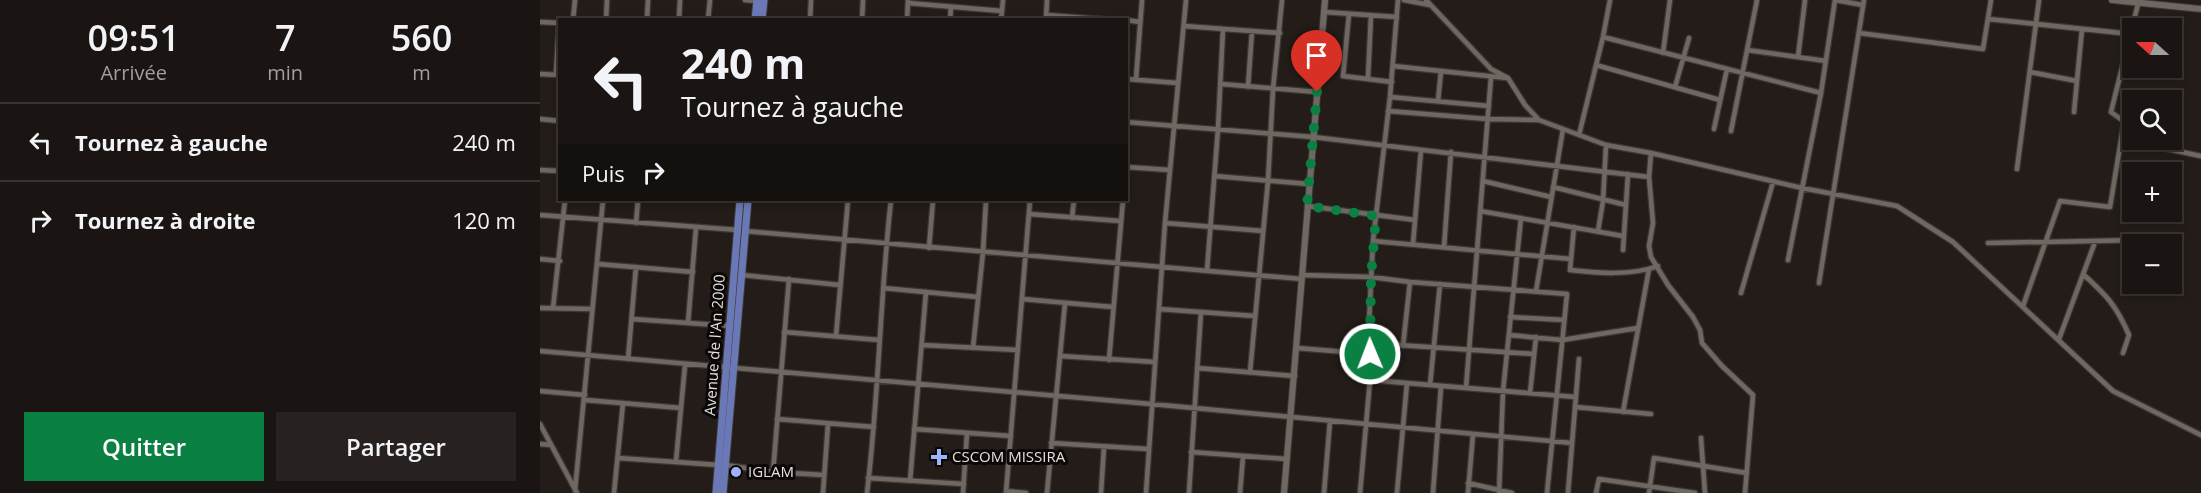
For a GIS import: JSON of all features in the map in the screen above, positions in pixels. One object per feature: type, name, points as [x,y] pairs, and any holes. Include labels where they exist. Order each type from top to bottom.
[{"type":"main road","points":[[755,18],[759,0]]},
{"type":"main road","points":[[759,0],[762,18]]},
{"type":"main road","name":"Avenue de l'An 2000","points":[[716,493],[722,465],[742,275],[740,201]]},
{"type":"main road","name":"Avenue de l'An 2000","points":[[731,368],[731,326],[748,201]]},
{"type":"main road","name":"Avenue de l'An 2000","points":[[722,465],[723,493]]},
{"type":"street","points":[[573,18],[575,0]]},
{"type":"street","points":[[606,18],[607,0]]},
{"type":"street","points":[[647,18],[648,0]]},
{"type":"street","points":[[679,18],[680,0]]},
{"type":"street","points":[[708,18],[710,0]]},
{"type":"street","points":[[745,0],[759,0]]},
{"type":"street","points":[[810,18],[812,0]]},
{"type":"street","points":[[854,0],[863,0],[862,18]]},
{"type":"street","points":[[1001,18],[1003,0]]},
{"type":"street","points":[[1047,0],[1046,17],[1087,18]]},
{"type":"street","points":[[1136,80],[1142,0]]},
{"type":"street","points":[[1146,493],[1165,223],[1186,0]]},
{"type":"street","points":[[1250,372],[1282,0]]},
{"type":"street","points":[[1284,493],[1325,0]]},
{"type":"street","points":[[1360,493],[1370,380],[1368,343],[1372,241],[1392,82],[1398,0]]},
{"type":"street","points":[[1404,0],[1428,2],[1491,69],[1508,78],[1525,105],[1539,120]]},
{"type":"street","points":[[1579,135],[1610,0]]},
{"type":"street","points":[[1663,53],[1671,0]]},
{"type":"street","points":[[1731,131],[1757,0]]},
{"type":"street","points":[[1798,57],[1805,0]]},
{"type":"street","points":[[1788,260],[1821,93],[1835,0],[1864,2],[1819,283]]},
{"type":"street","points":[[1859,33],[1983,49],[1991,0]]},
{"type":"street","points":[[2017,169],[2039,0]]},
{"type":"street","points":[[2112,0],[2201,9]]},
{"type":"street","points":[[907,18],[908,2],[1002,11]]},
{"type":"street","points":[[2135,18],[2138,4]]},
{"type":"street","points":[[950,18],[951,7]]},
{"type":"street","points":[[1324,12],[1397,17]]},
{"type":"street","points":[[1349,14],[1343,76],[1392,82]]},
{"type":"street","points":[[1368,78],[1371,15]]},
{"type":"street","points":[[1988,19],[2122,33]]},
{"type":"street","points":[[1128,21],[1140,22]]},
{"type":"street","points":[[540,22],[558,23]]},
{"type":"street","points":[[1184,26],[1280,33]]},
{"type":"street","points":[[2074,112],[2082,28]]},
{"type":"street","points":[[1207,271],[1223,29]]},
{"type":"street","points":[[1248,87],[1252,31]]},
{"type":"street","points":[[1603,37],[1821,93]]},
{"type":"street","points":[[1675,87],[1689,38]]},
{"type":"street","points":[[1747,50],[1826,61]]},
{"type":"street","points":[[1596,65],[1720,100]]},
{"type":"street","points":[[1393,66],[1508,78]]},
{"type":"street","points":[[1714,129],[1727,69]]},
{"type":"street","points":[[2122,69],[2111,112],[2122,120]]},
{"type":"street","points":[[1438,101],[1441,71]]},
{"type":"street","points":[[2030,72],[2077,81]]},
{"type":"street","points":[[540,74],[558,75]]},
{"type":"street","points":[[1466,388],[1491,77]]},
{"type":"street","points":[[1128,79],[1178,83]]},
{"type":"street","points":[[1221,84],[1317,92]]},
{"type":"street","points":[[1390,97],[1489,106]]},
{"type":"street","points":[[1388,111],[1488,119],[1539,120],[1606,145],[1651,153],[1773,182],[1897,206],[1953,242],[2113,391],[2201,435]]},
{"type":"street","points":[[540,119],[558,121]]},
{"type":"street","points":[[1128,122],[1313,137],[1649,177]]},
{"type":"street","points":[[1536,291],[1563,129]]},
{"type":"street","points":[[2023,306],[2060,201],[2110,207],[2122,134]]},
{"type":"street","points":[[1598,231],[1603,201],[1606,145]]},
{"type":"street","points":[[1413,244],[1421,150]]},
{"type":"street","points":[[2172,150],[2201,156]]},
{"type":"street","points":[[1444,247],[1451,152]]},
{"type":"street","points":[[1651,153],[1649,177],[1653,223],[1649,246],[1651,257],[1701,330],[1702,343],[1753,396],[1745,493]]},
{"type":"street","points":[[1128,167],[1170,171]]},
{"type":"street","points":[[540,170],[558,171]]},
{"type":"street","points":[[1623,250],[1628,174]]},
{"type":"street","points":[[1214,176],[1309,184]]},
{"type":"street","points":[[1483,181],[1551,197]]},
{"type":"street","points":[[1741,293],[1773,182]]},
{"type":"street","points":[[1553,187],[1626,205]]},
{"type":"street","points":[[554,308],[565,201]]},
{"type":"street","points":[[576,491],[603,201]]},
{"type":"street","points":[[636,223],[638,201]]},
{"type":"street","points":[[836,336],[848,201]]},
{"type":"street","points":[[867,493],[891,201]]},
{"type":"street","points":[[929,248],[933,201]]},
{"type":"street","points":[[973,348],[986,201]]},
{"type":"street","points":[[1026,493],[1006,492],[1030,201]]},
{"type":"street","points":[[1072,218],[1074,201]]},
{"type":"street","points":[[1109,360],[1123,201]]},
{"type":"street","points":[[1307,206],[1415,220]]},
{"type":"street","points":[[1480,211],[1623,236]]},
{"type":"street","points":[[1029,214],[1120,220]]},
{"type":"street","points":[[540,215],[1259,276],[1371,277],[1567,294],[1546,493]]},
{"type":"street","points":[[1499,491],[1506,353],[1521,218]]},
{"type":"street","points":[[1165,223],[1263,231]]},
{"type":"street","points":[[1574,227],[1570,270],[1601,273],[1649,269],[1658,266]]},
{"type":"street","points":[[688,323],[696,228]]},
{"type":"street","points":[[1372,241],[1571,259]]},
{"type":"street","points":[[1988,243],[2122,241]]},
{"type":"street","points":[[2059,339],[2095,242]]},
{"type":"street","points":[[540,260],[560,261]]},
{"type":"street","points":[[598,264],[693,272]]},
{"type":"street","points":[[628,359],[636,267]]},
{"type":"street","points":[[1623,412],[1649,269]]},
{"type":"street","points":[[2083,274],[2120,313],[2129,335],[2123,353]]},
{"type":"street","points":[[742,275],[840,285]]},
{"type":"street","points":[[773,472],[789,279]]},
{"type":"street","points":[[1403,346],[1410,282]]},
{"type":"street","points":[[1430,385],[1440,284]]},
{"type":"street","points":[[883,288],[978,297]]},
{"type":"street","points":[[910,480],[926,292]]},
{"type":"street","points":[[1022,299],[1113,307]]},
{"type":"street","points":[[1047,493],[1065,303]]},
{"type":"street","points":[[540,308],[592,309]]},
{"type":"street","points":[[1160,309],[1255,316]]},
{"type":"street","points":[[1189,493],[1201,312]]},
{"type":"street","points":[[1510,317],[1564,321]]},
{"type":"street","points":[[632,319],[731,326]]},
{"type":"street","points":[[1509,335],[1562,340],[1638,328]]},
{"type":"street","points":[[784,332],[879,340]]},
{"type":"street","points":[[1530,393],[1536,337]]},
{"type":"street","points":[[1368,343],[1534,354]]},
{"type":"street","points":[[922,345],[1018,350]]},
{"type":"street","points":[[1297,348],[1370,354]]},
{"type":"street","points":[[540,351],[1572,443]]},
{"type":"street","points":[[1059,356],[1155,362]]},
{"type":"street","points":[[1568,493],[1580,360]]},
{"type":"street","points":[[676,461],[685,364]]},
{"type":"street","points":[[1197,368],[1295,376]]},
{"type":"street","points":[[1370,380],[1576,398]]},
{"type":"street","points":[[1397,493],[1407,383]]},
{"type":"street","points":[[1433,493],[1441,386]]},
{"type":"street","points":[[540,391],[623,403],[681,408]]},
{"type":"street","points":[[614,493],[623,403]]},
{"type":"street","points":[[1575,407],[1651,414]]},
{"type":"street","points":[[777,419],[874,427]]},
{"type":"street","points":[[1324,493],[1330,421]]},
{"type":"street","points":[[540,424],[576,491]]},
{"type":"street","points":[[823,493],[828,424]]},
{"type":"street","points":[[915,429],[1011,436]]},
{"type":"street","points":[[963,493],[967,433]]},
{"type":"street","points":[[1468,493],[1473,434]]},
{"type":"street","points":[[1701,438],[1705,493]]},
{"type":"street","points":[[1051,443],[1148,449]]},
{"type":"street","points":[[540,444],[551,445]]},
{"type":"street","points":[[1101,493],[1104,447]]},
{"type":"street","points":[[1191,452],[1287,459]]},
{"type":"street","points":[[1240,493],[1243,456]]},
{"type":"street","points":[[618,458],[824,475]]},
{"type":"street","points":[[1649,490],[1654,458],[1747,473]]},
{"type":"street","points":[[868,478],[964,483]]},
{"type":"street","points":[[1596,493],[1599,479],[1649,490],[1695,493]]},
{"type":"street","points":[[1468,483],[1512,493]]},
{"type":"place","name":"CSCOM MISSIRA","points":[[939,457]]},
{"type":"place","name":"IGLAM","points":[[736,472]]},
{"type":"route","points":[[1317,92],[1307,206],[1376,216],[1372,241],[1368,343],[1370,354]]}]
